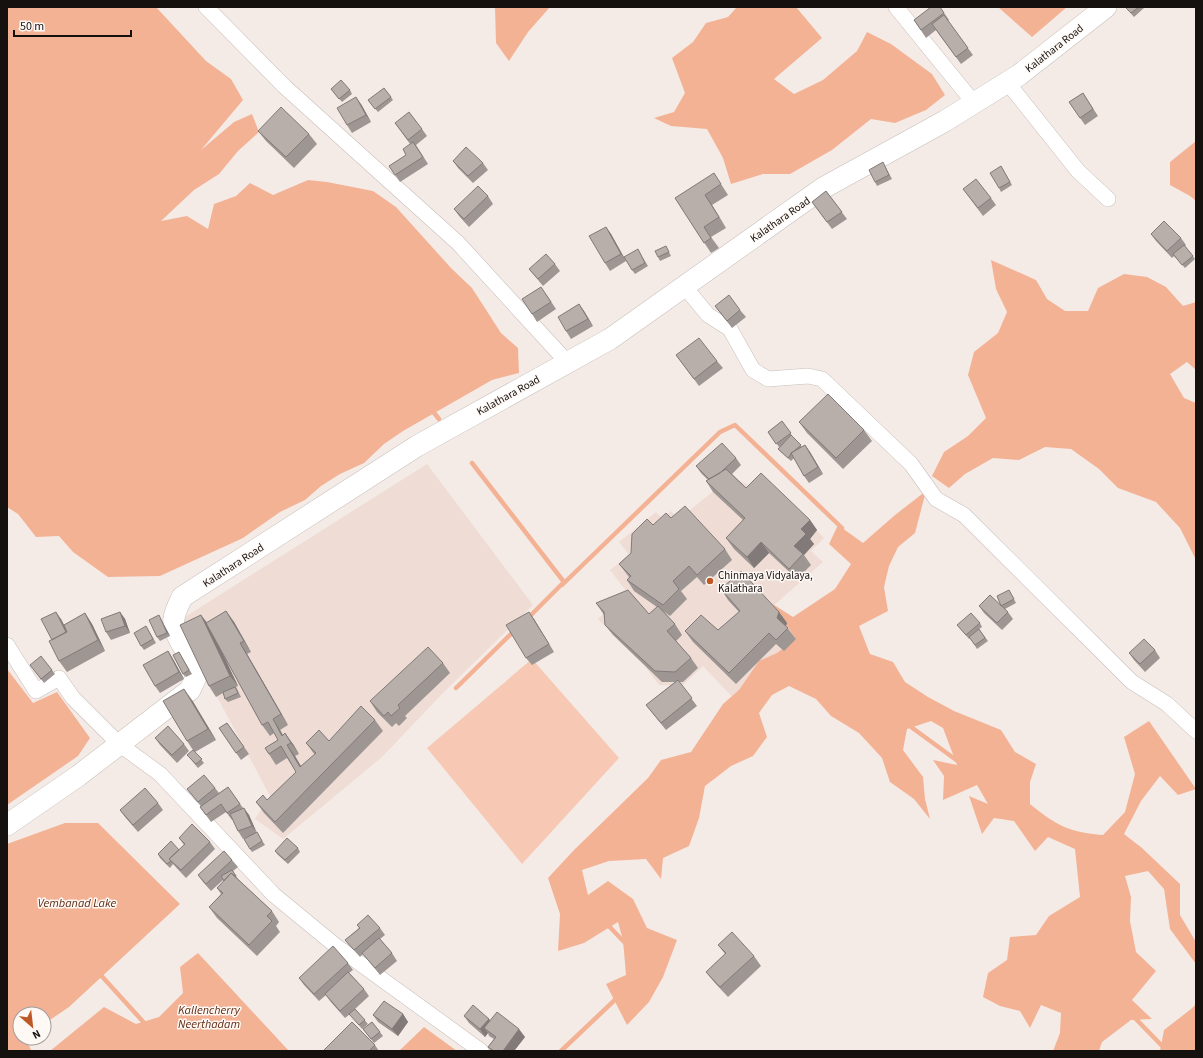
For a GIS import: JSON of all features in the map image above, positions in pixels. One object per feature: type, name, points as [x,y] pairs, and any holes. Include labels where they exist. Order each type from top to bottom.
[{"type":"street","points":[[206,7],[285,87],[458,243],[567,362]]},
{"type":"street","points":[[896,7],[974,103]]},
{"type":"street","name":"Kalathara Road","points":[[7,825],[119,744],[190,690],[198,673],[194,662],[177,635],[173,620],[182,597],[417,446],[610,339],[823,188],[974,103],[1019,75],[1106,7]]},
{"type":"street","points":[[1007,82],[1078,171],[1108,199]]},
{"type":"street","points":[[684,286],[708,315],[730,329],[753,370],[768,379],[808,376],[822,379],[911,464],[936,499],[964,515],[1132,682],[1167,704],[1196,731]]},
{"type":"street","points":[[7,646],[36,691],[59,678],[73,698],[119,744],[160,774],[274,895],[348,955],[481,1051]]},
{"type":"shaded area","points":[[427,464],[533,605],[442,694],[382,757],[283,839],[255,819],[270,796],[177,622]]},
{"type":"shaded area","name":"Chinmaya Vidyalaya, Kalathara","points":[[731,477],[760,490],[769,481],[824,538],[811,551],[823,562],[772,607],[801,635],[735,700],[703,666],[682,686],[659,685],[644,665],[598,619],[627,592],[610,570],[629,555],[619,542],[656,512],[662,518],[671,511],[679,519]]},
{"type":"shaded area","points":[[532,659],[619,758],[522,864],[427,748]]},
{"type":"water","points":[[7,7],[156,7],[206,61],[231,79],[243,100],[201,150],[234,122],[252,114],[259,132],[238,151],[219,174],[194,190],[161,221],[187,216],[208,229],[214,204],[236,196],[250,183],[273,195],[308,180],[373,191],[396,207],[451,268],[472,288],[501,333],[518,348],[519,373],[492,380],[403,431],[384,444],[364,463],[340,474],[321,486],[305,500],[280,512],[243,538],[160,576],[108,577],[73,552],[59,536],[36,537],[18,514],[7,507]]},
{"type":"water","points":[[495,7],[550,7],[528,32],[509,61],[496,43]]},
{"type":"water","points":[[737,7],[796,7],[822,38],[774,79],[794,94],[823,80],[857,51],[867,32],[891,44],[932,74],[945,95],[926,110],[895,123],[871,119],[832,150],[790,174],[763,174],[731,184],[723,158],[707,129],[671,126],[654,118],[674,112],[685,93],[672,58],[693,42],[706,23],[728,17]]},
{"type":"water","points":[[998,7],[1067,7],[1032,37]]},
{"type":"water","points":[[1196,141],[1196,201],[1170,185],[1170,162]]},
{"type":"water","points":[[991,260],[1036,280],[1047,299],[1065,311],[1088,311],[1098,288],[1124,274],[1147,277],[1166,287],[1183,306],[1196,302],[1196,370],[1187,362],[1170,374],[1184,398],[1196,403],[1196,560],[1180,528],[1156,502],[1118,488],[1099,469],[1071,449],[1045,447],[1019,460],[993,458],[965,474],[949,488],[932,476],[944,452],[968,436],[986,418],[968,375],[974,352],[998,333],[1007,312],[996,289]]},
{"type":"water","points":[[926,491],[915,533],[898,547],[889,566],[884,587],[888,611],[859,626],[870,654],[893,662],[905,682],[928,697],[954,711],[1001,730],[1015,752],[1036,764],[1030,782],[1030,804],[1056,823],[1072,830],[1103,835],[1125,812],[1135,774],[1124,737],[1149,721],[1196,789],[1178,795],[1160,776],[1141,801],[1124,834],[1142,848],[1180,884],[1180,915],[1196,942],[1196,964],[1170,929],[1164,889],[1148,871],[1125,876],[1131,897],[1130,921],[1136,952],[1156,971],[1132,1000],[1152,1019],[1131,1020],[1102,1042],[1099,1051],[1053,1051],[1060,1033],[1061,1013],[1041,1005],[1030,1028],[1020,1011],[1000,1006],[983,997],[988,973],[1007,960],[1010,937],[1036,935],[1049,916],[1080,897],[1075,849],[1048,837],[1035,851],[1014,821],[994,818],[982,834],[969,796],[988,804],[977,785],[943,800],[944,776],[933,760],[957,765],[943,728],[931,721],[907,729],[903,750],[923,777],[925,799],[930,819],[914,799],[890,782],[882,758],[859,733],[831,716],[816,699],[789,686],[772,695],[759,713],[767,737],[753,756],[731,766],[705,786],[699,818],[689,846],[663,858],[661,879],[646,859],[609,861],[582,870],[588,895],[608,881],[633,899],[647,928],[677,940],[663,977],[649,1002],[627,1025],[606,984],[626,975],[623,940],[618,922],[584,943],[558,951],[560,914],[548,878],[574,850],[648,778],[661,760],[691,752],[723,704],[739,690],[759,661],[777,653],[796,639],[771,603],[793,617],[835,589],[851,564],[829,544],[838,525],[863,543],[895,515]]},
{"type":"water","points":[[7,669],[33,703],[57,692],[90,738],[78,756],[7,805]]},
{"type":"water","name":"Vembanad Lake","points":[[65,823],[98,823],[180,904],[69,1007],[52,1019],[52,1006],[12,1006],[12,1046],[29,1046],[31,1050],[41,1051],[7,1051],[7,844]]},
{"type":"water","name":"Kallencherry Neerthadam","points":[[198,953],[289,1051],[50,1051],[104,1007],[136,1024],[159,1017],[183,993],[180,967]]},
{"type":"water","points":[[1196,1004],[1196,1051],[1160,1051],[1164,1030]]},
{"type":"water","points":[[424,1027],[457,1051],[399,1051]]},
{"type":"building","points":[[931,7],[940,7],[944,13],[921,30],[914,20]]},
{"type":"building","points":[[1125,7],[1139,7],[1131,13]]},
{"type":"building","points":[[944,15],[968,48],[956,57],[932,24]]},
{"type":"building","points":[[341,80],[350,90],[339,99],[331,89]]},
{"type":"building","points":[[384,88],[391,97],[375,109],[368,100]]},
{"type":"building","points":[[1083,93],[1093,109],[1080,118],[1069,102]]},
{"type":"building","points":[[356,97],[366,115],[347,125],[337,108]]},
{"type":"building","points":[[281,107],[309,134],[286,157],[258,131]]},
{"type":"building","points":[[409,112],[422,129],[408,140],[395,123]]},
{"type":"building","points":[[413,142],[423,157],[395,175],[389,166],[406,155],[403,149]]},
{"type":"building","points":[[466,147],[483,163],[468,176],[453,161]]},
{"type":"building","points":[[883,162],[889,175],[875,182],[869,170]]},
{"type":"building","points":[[1001,166],[1010,182],[999,188],[990,173]]},
{"type":"building","points":[[714,173],[721,184],[705,195],[719,217],[704,227],[711,238],[704,243],[675,198]]},
{"type":"building","points":[[976,179],[991,198],[978,208],[963,189]]},
{"type":"building","points":[[478,186],[488,196],[464,219],[454,209]]},
{"type":"building","points":[[826,191],[842,212],[827,222],[812,202]]},
{"type":"building","points":[[1164,221],[1181,238],[1167,251],[1151,234]]},
{"type":"building","points":[[606,227],[621,254],[605,263],[589,236]]},
{"type":"building","points":[[1184,245],[1193,256],[1182,265],[1173,254]]},
{"type":"building","points":[[666,246],[669,252],[658,257],[655,251]]},
{"type":"building","points":[[638,249],[645,263],[632,270],[624,257]]},
{"type":"building","points":[[546,254],[555,264],[538,279],[529,269]]},
{"type":"building","points":[[541,287],[551,302],[532,314],[522,299]]},
{"type":"building","points":[[729,295],[740,310],[727,321],[715,306]]},
{"type":"building","points":[[579,304],[588,319],[566,331],[558,317]]},
{"type":"building","points":[[699,338],[717,361],[694,379],[676,355]]},
{"type":"building","points":[[828,394],[864,430],[836,458],[799,422]]},
{"type":"building","points":[[782,421],[791,433],[776,444],[768,432]]},
{"type":"building","points":[[791,435],[801,445],[791,453],[788,458],[778,449]]},
{"type":"building","points":[[722,443],[736,458],[720,473],[709,479],[696,466]]},
{"type":"building","points":[[805,445],[818,467],[804,476],[791,453]]},
{"type":"building","name":"Chinmaya Vidyalaya, Kalathara","points":[[726,469],[746,488],[761,473],[810,520],[801,529],[806,534],[794,546],[803,554],[789,569],[761,542],[747,557],[726,538],[745,518],[706,481]]},
{"type":"building","name":"Chinmaya Vidyalaya, Kalathara","points":[[685,506],[725,549],[697,575],[689,566],[673,581],[679,589],[663,605],[627,580],[631,576],[619,564],[631,553],[632,534],[647,519],[653,525],[666,513],[671,518]]},
{"type":"building","name":"Chinmaya Vidyalaya, Kalathara","points":[[741,571],[779,612],[777,618],[788,628],[776,640],[769,633],[729,673],[685,631],[701,615],[718,630],[740,611],[721,589]]},
{"type":"building","points":[[628,590],[649,614],[658,606],[675,624],[667,631],[691,658],[675,672],[655,671],[605,625],[604,612],[596,603]]},
{"type":"building","points":[[1009,590],[1014,599],[1001,606],[997,596]]},
{"type":"building","points":[[990,595],[1008,612],[997,623],[979,606]]},
{"type":"building","points":[[226,611],[244,641],[240,643],[281,714],[273,719],[282,736],[285,733],[291,743],[287,745],[300,767],[316,753],[306,743],[319,730],[329,741],[361,706],[375,720],[275,822],[256,802],[263,795],[267,800],[296,772],[281,746],[269,754],[265,748],[278,740],[268,722],[262,725],[206,623]]},
{"type":"building","points":[[56,612],[66,632],[52,640],[41,619]]},
{"type":"building","points":[[120,612],[125,626],[106,632],[101,619]]},
{"type":"building","points":[[529,612],[549,644],[526,658],[506,625]]},
{"type":"building","points":[[85,613],[98,640],[59,661],[49,641],[67,632],[64,625]]},
{"type":"building","points":[[971,613],[980,623],[966,635],[957,625]]},
{"type":"building","points":[[159,615],[167,633],[157,637],[149,620]]},
{"type":"building","points":[[201,615],[230,676],[209,686],[180,625]]},
{"type":"building","points":[[146,626],[153,639],[141,646],[134,633]]},
{"type":"building","points":[[979,629],[985,638],[975,645],[969,637]]},
{"type":"building","points":[[1144,639],[1155,650],[1140,664],[1129,653]]},
{"type":"building","points":[[428,647],[443,663],[398,705],[400,708],[391,716],[388,712],[384,716],[370,701]]},
{"type":"building","points":[[168,651],[179,672],[155,686],[143,665]]},
{"type":"building","points":[[179,652],[189,670],[183,674],[173,655]]},
{"type":"building","points":[[41,656],[52,670],[41,679],[30,665]]},
{"type":"building","points":[[678,680],[692,698],[661,723],[646,705]]},
{"type":"building","points":[[235,687],[238,693],[225,699],[223,692]]},
{"type":"building","points":[[184,689],[208,729],[187,741],[163,701]]},
{"type":"building","points":[[227,723],[244,747],[236,753],[219,728]]},
{"type":"building","points":[[168,726],[184,744],[172,755],[155,738]]},
{"type":"building","points":[[193,750],[202,759],[196,764],[187,755]]},
{"type":"building","points":[[204,775],[215,788],[198,802],[187,789]]},
{"type":"building","points":[[228,787],[240,804],[227,813],[221,804],[206,815],[200,807]]},
{"type":"building","points":[[145,788],[158,803],[133,825],[120,810]]},
{"type":"building","points":[[244,808],[252,826],[238,831],[230,814]]},
{"type":"building","points":[[192,824],[210,842],[181,870],[169,859],[185,844],[179,838]]},
{"type":"building","points":[[257,832],[262,841],[250,849],[244,839]]},
{"type":"building","points":[[287,838],[298,848],[285,860],[275,851]]},
{"type":"building","points":[[171,841],[179,850],[169,859],[171,861],[167,864],[158,854]]},
{"type":"building","points":[[224,851],[232,860],[206,884],[198,875]]},
{"type":"building","points":[[232,870],[236,876],[231,873],[224,881],[221,876]]},
{"type":"building","points":[[231,873],[272,911],[267,916],[272,921],[249,945],[209,907],[223,893],[217,888]]},
{"type":"building","points":[[368,915],[380,928],[354,950],[345,940],[360,928],[357,925]]},
{"type":"building","points":[[732,932],[754,956],[720,987],[706,972],[726,953],[718,945]]},
{"type":"building","points":[[379,938],[392,953],[375,968],[362,953]]},
{"type":"building","points":[[333,946],[348,963],[314,994],[299,978]]},
{"type":"building","points":[[348,972],[364,989],[340,1011],[325,994]]},
{"type":"building","points":[[384,1001],[403,1014],[392,1029],[373,1015]]},
{"type":"building","points":[[473,1005],[489,1019],[480,1029],[464,1016]]},
{"type":"building","points":[[355,1009],[365,1020],[359,1025],[349,1014]]},
{"type":"building","points":[[497,1012],[519,1029],[503,1051],[494,1051],[488,1047],[496,1037],[484,1028]]},
{"type":"building","points":[[352,1022],[375,1045],[369,1051],[323,1051]]},
{"type":"building","points":[[372,1022],[380,1032],[371,1039],[363,1029]]},
{"type":"waterway","points":[[431,409],[439,419]]},
{"type":"waterway","points":[[562,585],[720,432],[735,425],[842,528]]},
{"type":"waterway","points":[[472,463],[564,582],[528,618]]},
{"type":"waterway","points":[[456,688],[515,630]]},
{"type":"waterway","points":[[907,724],[959,762]]},
{"type":"waterway","points":[[606,923],[627,945]]},
{"type":"waterway","points":[[98,972],[147,1026]]},
{"type":"waterway","points":[[561,1051],[619,996]]},
{"type":"waterway","points":[[1133,1016],[1167,1051]]},
{"type":"place","name":"Chinmaya Vidyalaya, Kalathara","points":[[710,581]]}]
